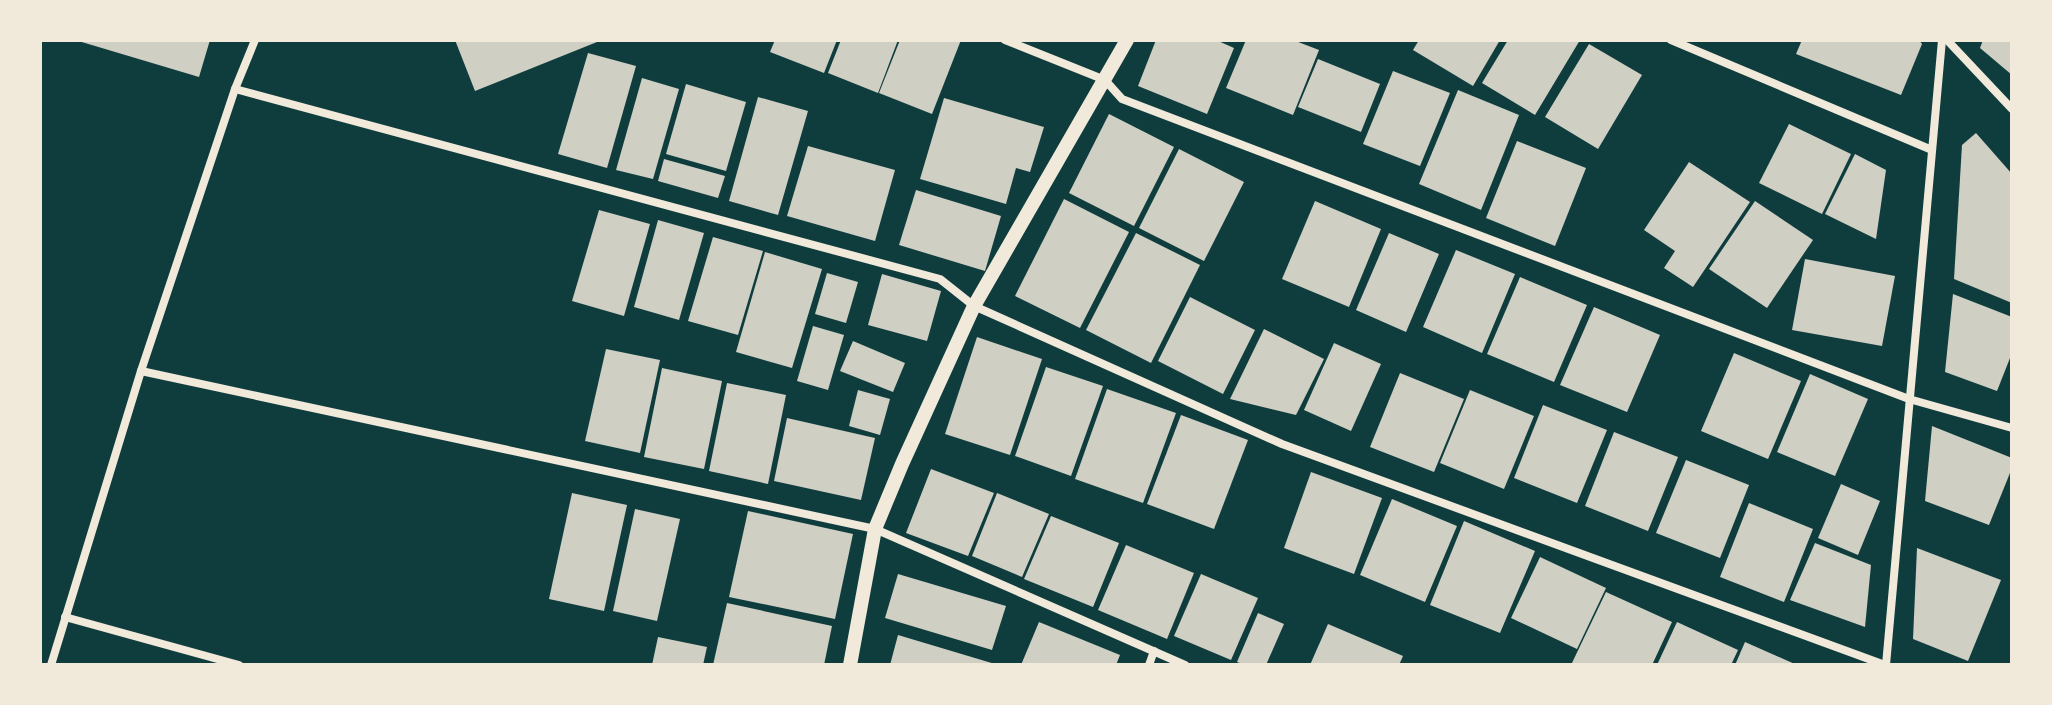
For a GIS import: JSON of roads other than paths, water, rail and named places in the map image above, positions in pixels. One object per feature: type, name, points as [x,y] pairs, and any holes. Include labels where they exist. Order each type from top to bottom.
[{"type":"street","points":[[51,665],[141,371],[235,89],[255,40]]},
{"type":"street","points":[[1005,40],[1105,80],[1122,99],[1909,399],[2012,428]]},
{"type":"street","points":[[850,665],[875,529],[974,306],[1127,40]]},
{"type":"street","points":[[1671,40],[1932,150]]},
{"type":"street","points":[[235,89],[940,279],[974,306],[1282,444],[1885,665],[1932,150],[1945,40]]},
{"type":"street","points":[[1945,40],[2012,109]]},
{"type":"street","points":[[141,371],[875,529],[1185,665]]},
{"type":"street","points":[[65,617],[239,665]]},
{"type":"street","points":[[1149,665],[1154,651]]}]
